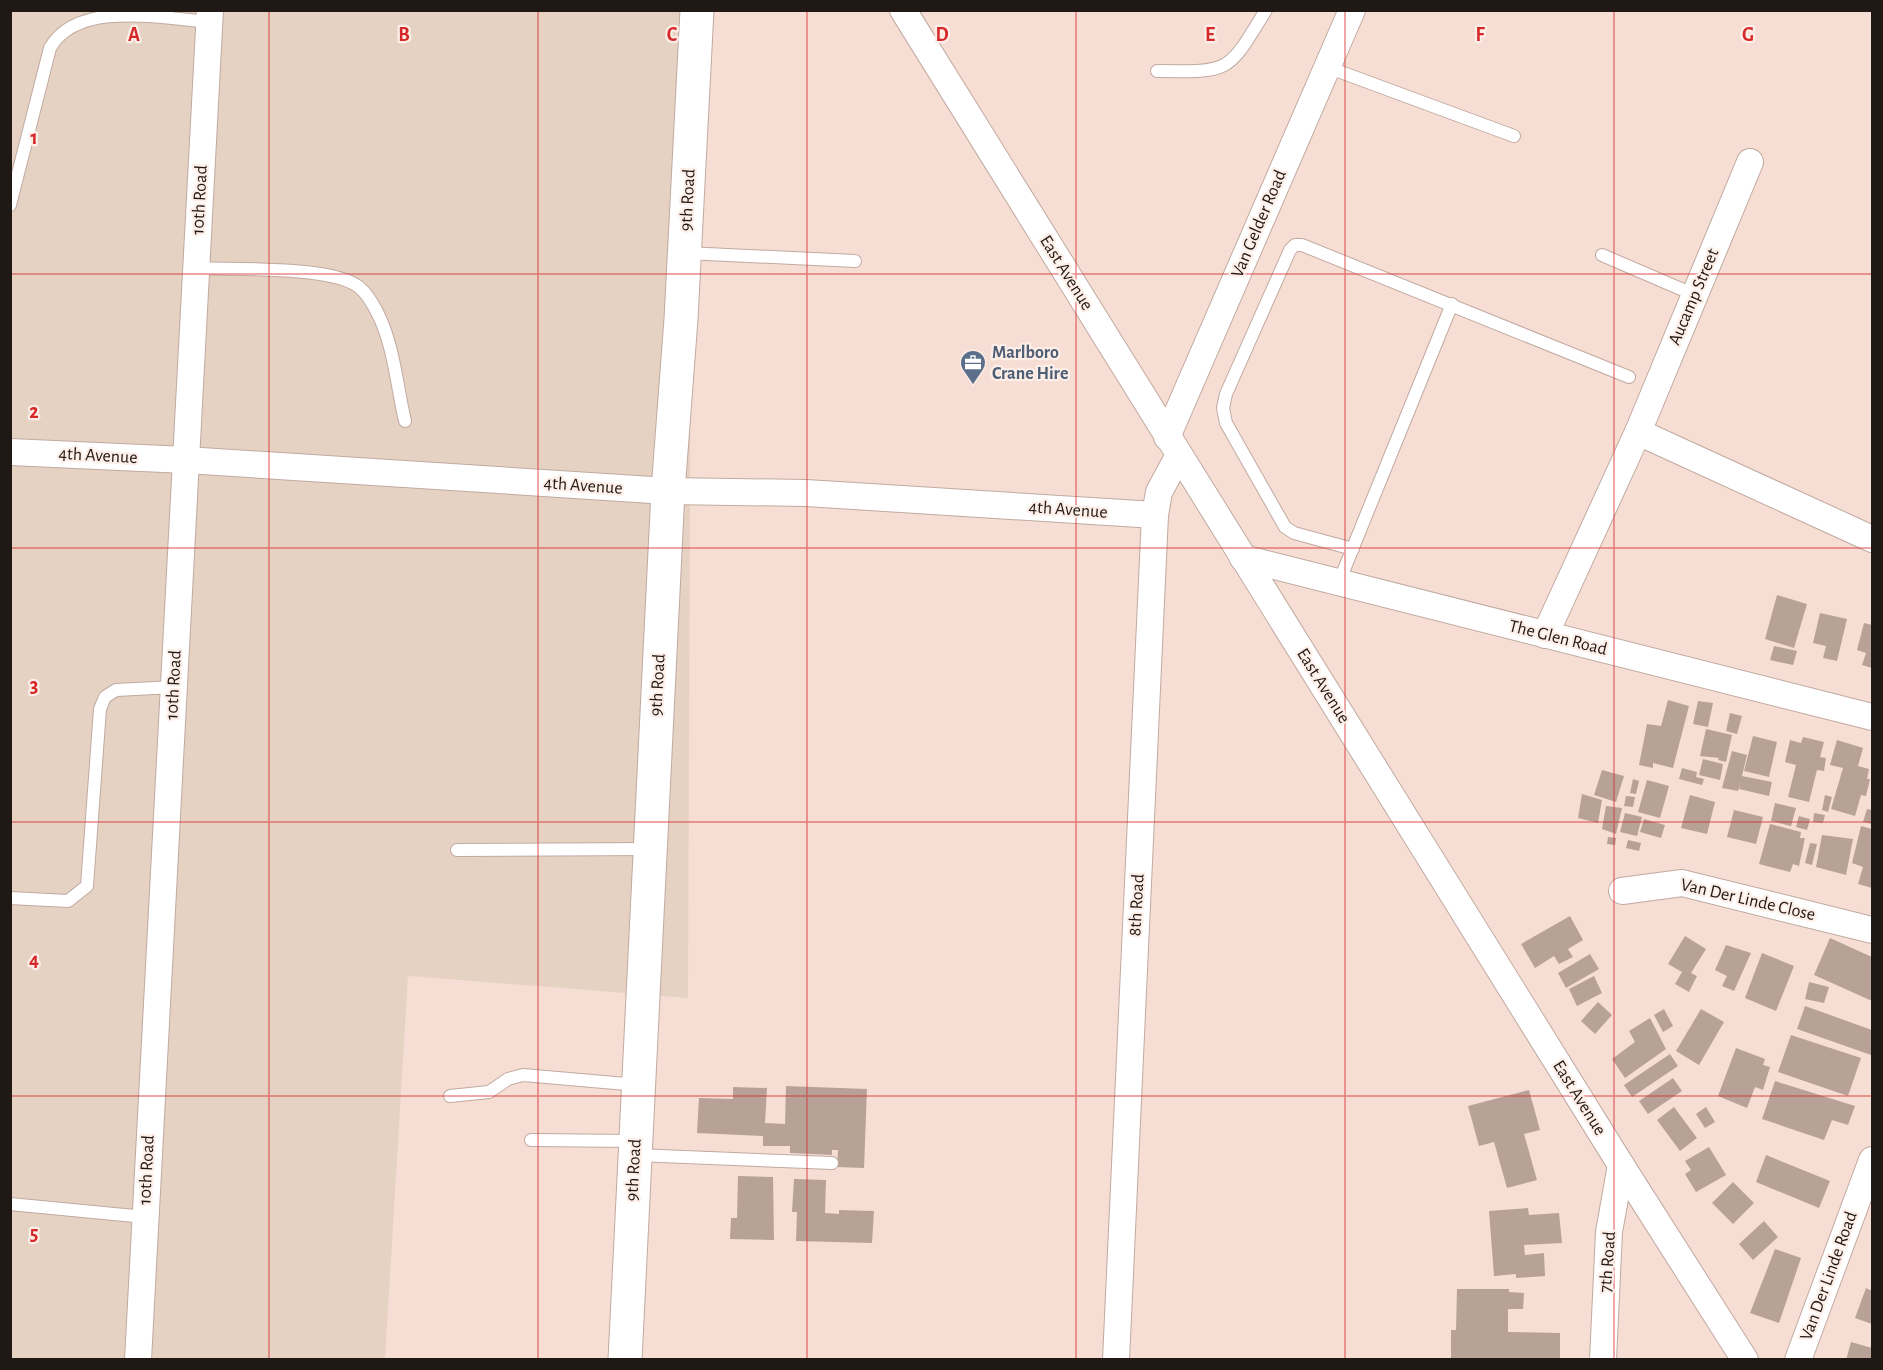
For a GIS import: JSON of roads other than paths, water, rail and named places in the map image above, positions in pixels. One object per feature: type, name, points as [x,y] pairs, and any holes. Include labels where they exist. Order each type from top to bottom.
[{"type":"main road","name":"9th Road","points":[[625,1359],[668,491],[685,253],[697,10]]},
{"type":"street","name":"East Avenue","points":[[903,10],[1620,1165],[1745,1359]]},
{"type":"street","name":"Van Gelder Road","points":[[1173,446],[1352,10]]},
{"type":"street","name":"10th Road","points":[[138,1359],[209,16]]},
{"type":"street","name":"Aucamp Street","points":[[1545,635],[1638,432],[1750,162]]},
{"type":"street","points":[[1638,432],[1872,539]]},
{"type":"street","name":"8th Road","points":[[1116,1359],[1155,515],[1159,492],[1173,446]]},
{"type":"street","name":"4th Avenue","points":[[10,452],[186,460],[668,491],[806,493],[1155,515]]},
{"type":"street","name":"The Glen Road","points":[[1243,558],[1872,717]]},
{"type":"street","name":"Van Der Linde Close","points":[[1622,891],[1682,883],[1872,930]]},
{"type":"street","name":"Van Der Linde Road","points":[[1798,1359],[1872,1160]]},
{"type":"street","name":"7th Road","points":[[1602,1359],[1609,1232],[1620,1165]]},
{"type":"lane","points":[[1157,71],[1209,72],[1224,67],[1238,55],[1266,10]]},
{"type":"lane","points":[[10,206],[50,48],[57,35],[82,20],[101,15],[209,16]]},
{"type":"lane","points":[[1327,67],[1514,136]]},
{"type":"lane","points":[[1353,549],[1294,533],[1285,527],[1227,423],[1223,408],[1226,394],[1290,250],[1295,245],[1302,245],[1452,304],[1629,377]]},
{"type":"lane","points":[[685,253],[855,261]]},
{"type":"lane","points":[[1602,255],[1695,295]]},
{"type":"lane","points":[[196,268],[319,274],[341,278],[357,285],[370,299],[379,315],[405,421]]},
{"type":"lane","points":[[1339,582],[1452,304]]},
{"type":"lane","points":[[10,898],[68,901],[78,896],[87,886],[100,709],[105,696],[116,690],[174,687]]},
{"type":"lane","points":[[457,850],[651,849]]},
{"type":"lane","points":[[450,1096],[489,1092],[508,1079],[523,1075],[639,1086]]},
{"type":"lane","points":[[531,1140],[832,1163]]},
{"type":"lane","points":[[10,1204],[145,1217]]},
{"type":"place","name":"Marlboro Crane Hire","points":[[973,386]]}]
